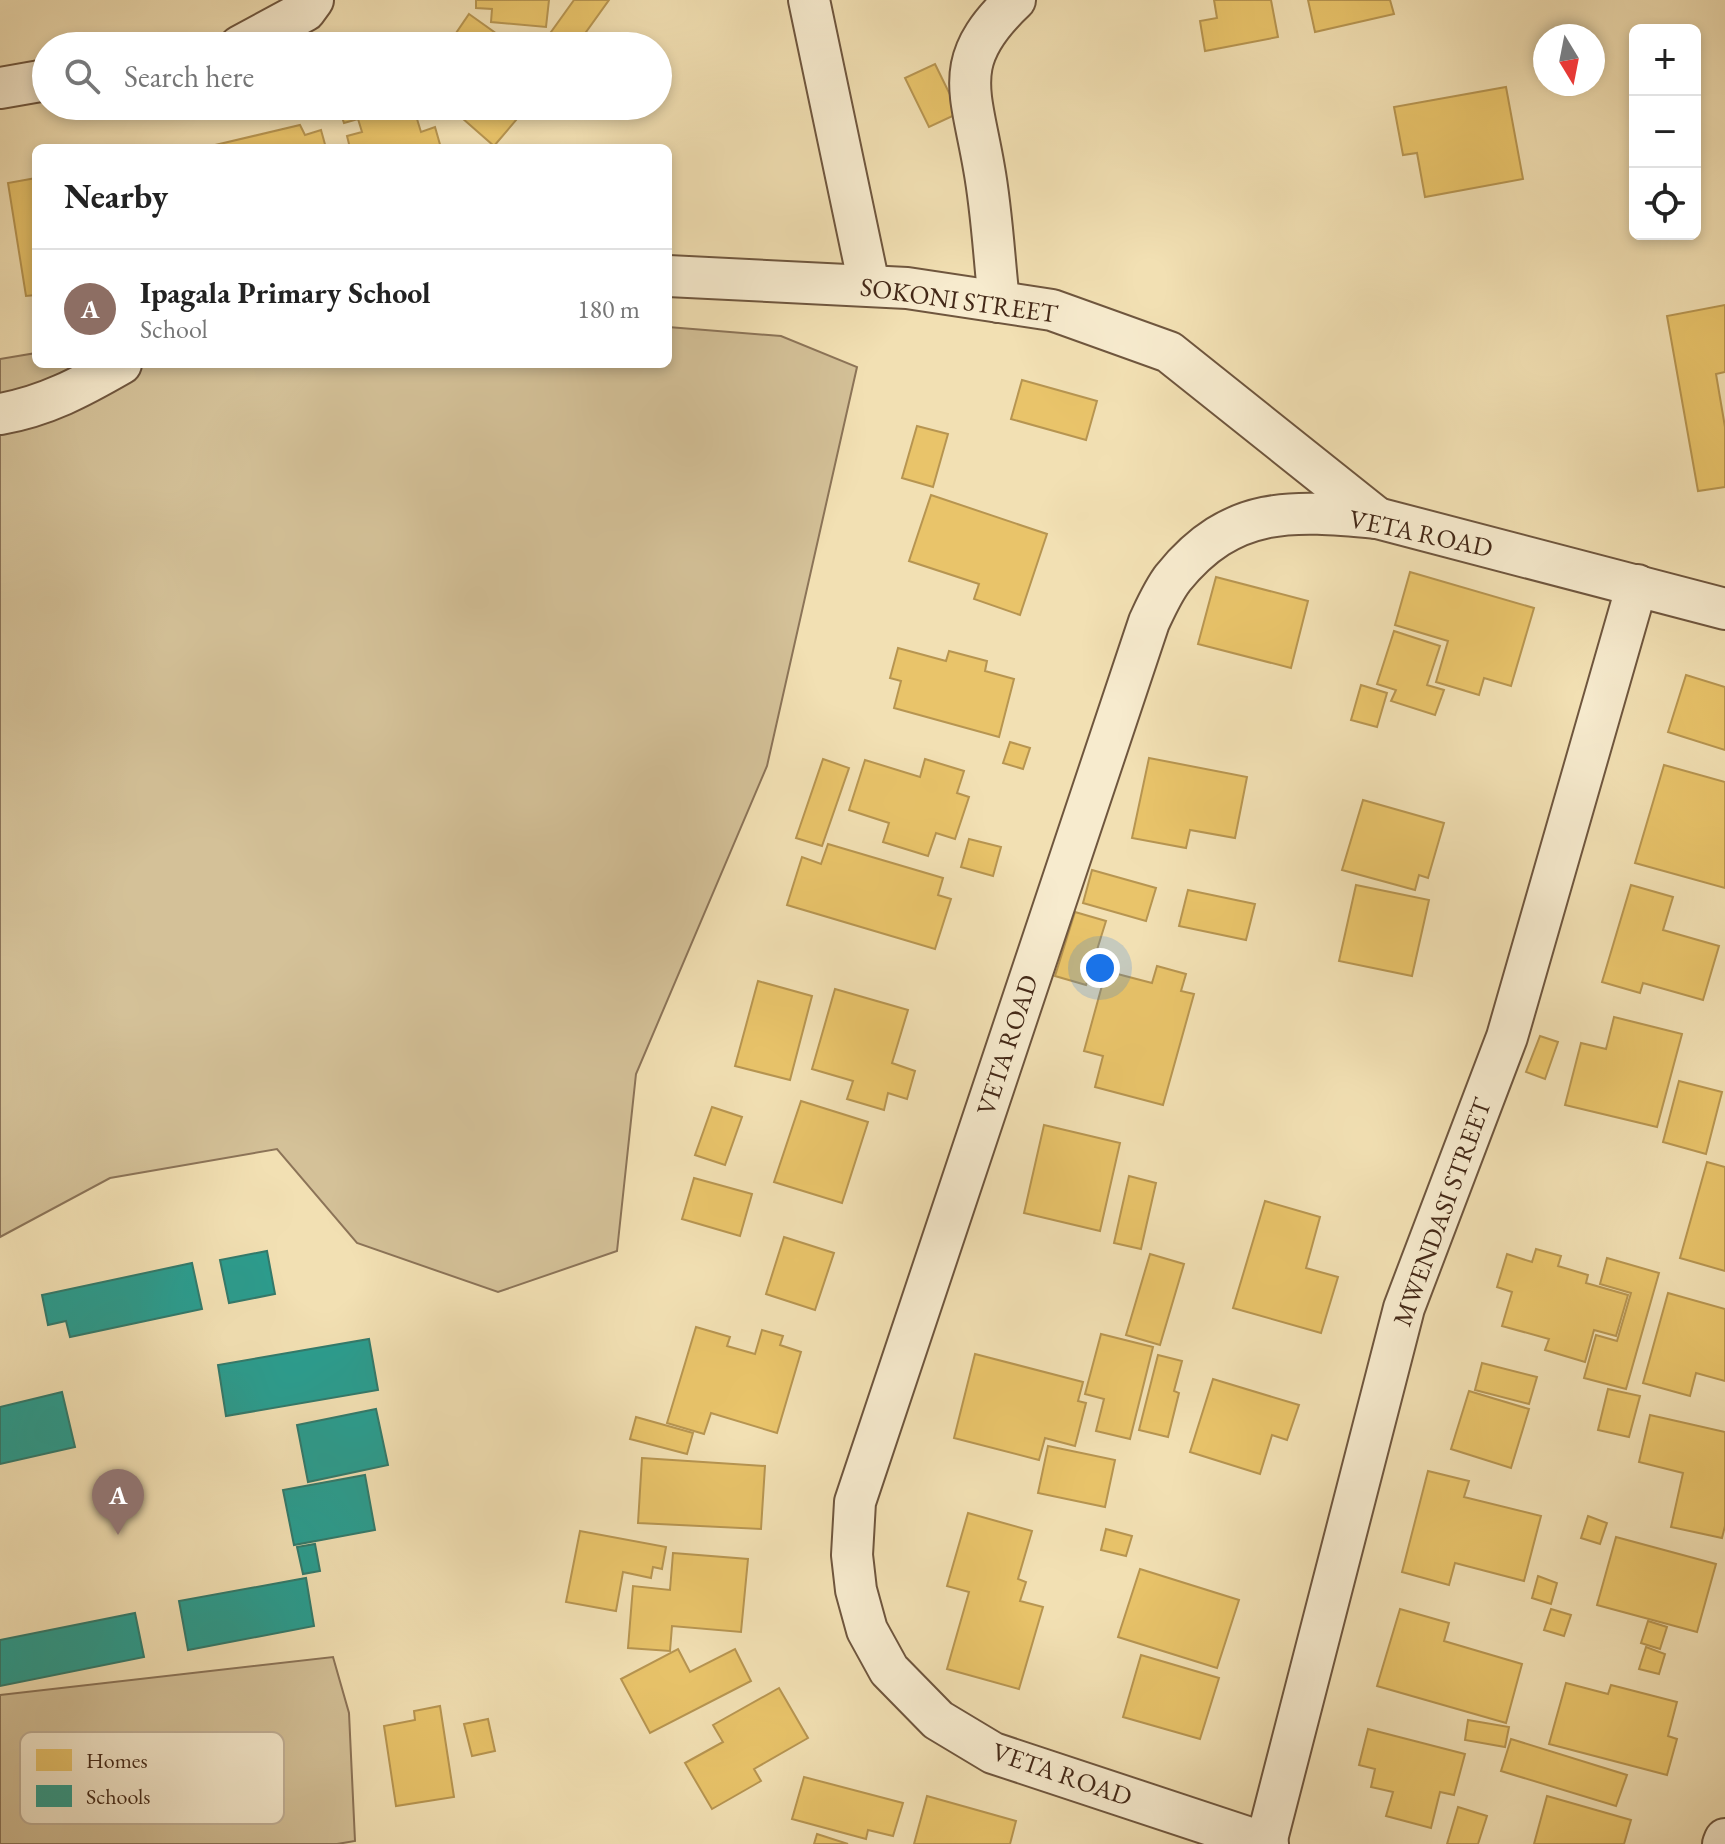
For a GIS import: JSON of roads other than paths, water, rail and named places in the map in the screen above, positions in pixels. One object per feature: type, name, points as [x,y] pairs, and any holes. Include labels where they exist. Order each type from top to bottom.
[{"type":"street","points":[[266,32],[305,11],[313,0]]},
{"type":"street","points":[[809,0],[869,285]]},
{"type":"street","points":[[999,302],[984,169],[970,101],[971,68],[978,44],[994,20],[1015,0]]},
{"type":"street","points":[[0,88],[32,82]]},
{"type":"street","name":"SOKONI STREET","points":[[672,276],[907,288],[1052,310],[1169,352],[1377,518]]},
{"type":"street","points":[[0,414],[45,404],[68,395],[114,368]]},
{"type":"street","name":"VETA ROAD","points":[[1267,1844],[993,1753],[938,1720],[889,1670],[867,1630],[856,1590],[852,1555],[855,1502],[1149,622],[1171,580],[1203,546],[1231,528],[1269,515],[1323,513],[1377,518],[1725,609]]},
{"type":"street","name":"MWENDASI STREET","points":[[1267,1844],[1404,1308],[1507,1037],[1637,585]]},
{"type":"place","name":"Ipagala Primary School","points":[[118,1535]]}]
